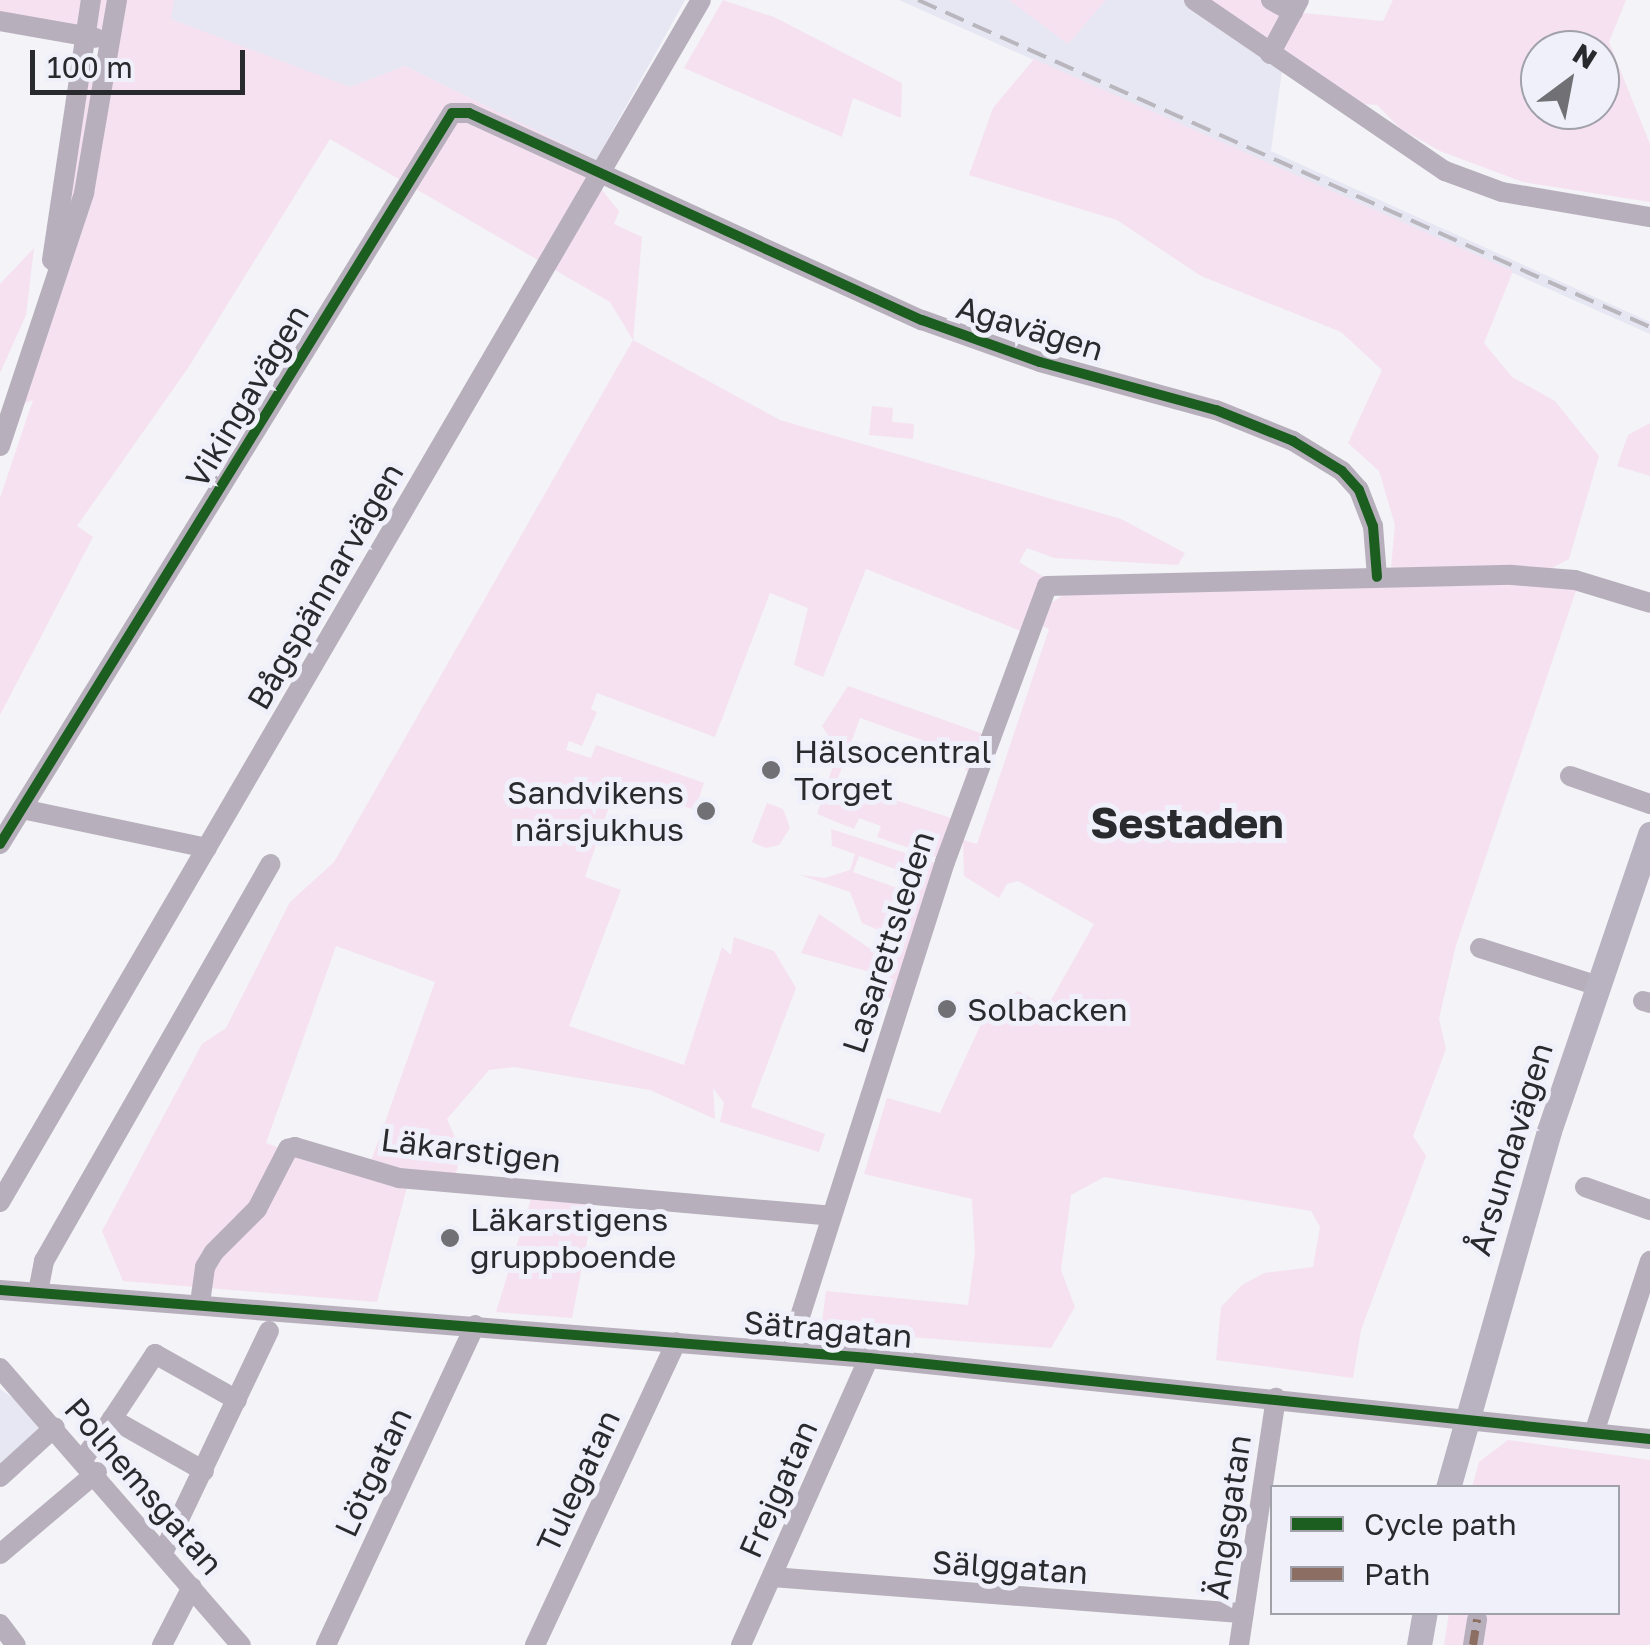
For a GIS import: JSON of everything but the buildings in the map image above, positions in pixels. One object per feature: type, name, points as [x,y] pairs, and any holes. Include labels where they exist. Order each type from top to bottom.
[{"type":"main road","name":"Årsundavägen","points":[[1449,1485],[1463,1421],[1595,984],[1650,834]]},
{"type":"main road","points":[[1419,1645],[1424,1615]]},
{"type":"street","points":[[40,329],[91,0]]},
{"type":"street","points":[[0,446],[84,193],[117,0]]},
{"type":"street","name":"Bågspännarvägen","points":[[0,1202],[702,0]]},
{"type":"street","points":[[1194,0],[1445,171],[1502,192],[1650,217]]},
{"type":"street","points":[[1270,54],[1296,6],[1271,0]]},
{"type":"street","points":[[0,21],[112,40]]},
{"type":"street","name":"Vikingavägen","points":[[0,844],[444,120],[469,113],[600,174]]},
{"type":"street","name":"Agavägen","points":[[600,174],[922,320],[1040,362],[1216,410],[1292,441],[1342,471],[1358,490],[1373,526],[1377,577]]},
{"type":"street","points":[[1377,577],[1553,577],[1650,603]]},
{"type":"street","name":"Lasarettsleden","points":[[789,1351],[964,806],[1048,586],[1377,577]]},
{"type":"street","points":[[1570,776],[1650,804]]},
{"type":"street","points":[[22,809],[207,848]]},
{"type":"street","points":[[38,1292],[44,1262],[270,864]]},
{"type":"street","points":[[1480,948],[1595,984]]},
{"type":"street","name":"Läkarstigen","points":[[200,1303],[205,1267],[214,1252],[257,1210],[288,1149],[295,1147],[399,1178],[831,1216]]},
{"type":"street","points":[[1585,1187],[1650,1210]]},
{"type":"street","points":[[1594,1432],[1650,1261]]},
{"type":"street","name":"Sätragatan","points":[[0,1290],[474,1324],[869,1358],[1650,1439]]},
{"type":"street","name":"Lötgatan","points":[[326,1645],[474,1324]]},
{"type":"street","points":[[164,1553],[269,1331]]},
{"type":"street","name":"Tulegatan","points":[[534,1645],[676,1342]]},
{"type":"street","points":[[0,1554],[90,1465],[112,1419],[155,1354],[237,1400]]},
{"type":"street","name":"Frejgatan","points":[[741,1645],[869,1358]]},
{"type":"street","name":"Polhemsgatan","points":[[0,1368],[90,1465],[240,1645]]},
{"type":"street","name":"Ängsgatan","points":[[1239,1645],[1276,1398]]},
{"type":"street","points":[[112,1419],[204,1471]]},
{"type":"street","points":[[0,1476],[55,1427]]},
{"type":"street","name":"Sälggatan","points":[[772,1577],[1244,1613]]},
{"type":"street","points":[[162,1645],[192,1587]]},
{"type":"street","points":[[1474,1645],[1477,1619]]},
{"type":"street","points":[[0,1624],[16,1645]]},
{"type":"shaded area","points":[[0,0],[174,0],[171,19],[350,87],[405,66],[596,160],[588,173],[619,211],[614,224],[642,237],[633,340],[610,302],[330,139],[188,368],[77,526],[93,537],[0,715],[0,498],[33,400],[14,408],[40,329],[82,63],[107,67],[112,41],[0,21]]},
{"type":"shaded area","points":[[157,0],[685,0],[596,160],[405,66],[327,96],[152,35]]},
{"type":"shaded area","points":[[723,0],[774,17],[902,83],[901,118],[853,98],[842,137],[684,68]]},
{"type":"shaded area","points":[[899,0],[1193,0],[1283,63],[1271,151],[1650,322],[1650,334]]},
{"type":"shaded area","points":[[1009,0],[1106,0],[1068,44]]},
{"type":"shaded area","points":[[1194,0],[1271,0],[1294,12],[1383,21],[1393,0],[1626,0],[1614,30],[1520,30],[1520,130],[1620,130],[1620,69],[1650,144],[1650,202],[1523,182],[1440,151],[1401,129],[1377,105],[1339,102]]},
{"type":"shaded area","points":[[1034,59],[1513,271],[1484,343],[1512,377],[1555,401],[1599,456],[1569,559],[1550,569],[1391,568],[1395,525],[1379,471],[1348,443],[1382,370],[1341,332],[1201,276],[1117,220],[969,175],[993,108]]},
{"type":"shaded area","points":[[34,248],[26,315],[0,373],[0,284]]},
{"type":"shaded area","points":[[633,340],[780,420],[1121,519],[1185,553],[1178,565],[1054,558],[1027,548],[1019,562],[1054,583],[1026,633],[866,569],[823,677],[794,665],[808,608],[770,593],[715,737],[597,693],[591,709],[597,712],[582,746],[569,741],[566,750],[591,758],[596,745],[704,783],[695,810],[617,784],[585,877],[621,890],[569,1026],[684,1065],[722,947],[731,955],[734,937],[774,951],[796,988],[751,1107],[825,1134],[819,1152],[720,1122],[724,1103],[713,1088],[715,1119],[650,1090],[514,1067],[489,1070],[447,1119],[462,1153],[453,1182],[409,1179],[377,1302],[123,1281],[102,1231],[202,1044],[226,1028],[290,902],[334,862]],"holes":[[[336,946],[435,982],[365,1178],[266,1143]]]},
{"type":"shaded area","points":[[872,406],[893,408],[892,422],[914,424],[913,439],[869,435]]},
{"type":"shaded area","points":[[1650,423],[1650,476],[1617,466],[1628,435]]},
{"type":"shaded area","points":[[1479,579],[1577,588],[1456,945],[1439,1019],[1446,1049],[1413,1136],[1426,1156],[1361,1330],[1353,1378],[1216,1360],[1221,1307],[1242,1285],[1264,1273],[1313,1267],[1320,1227],[1311,1211],[1104,1177],[1071,1195],[1061,1270],[1075,1307],[1051,1348],[821,1330],[826,1291],[968,1305],[975,1252],[972,1199],[864,1174],[887,1098],[940,1113],[986,1013],[1018,991],[1047,1007],[1094,924],[1018,881],[1007,884],[999,898],[964,876],[963,840],[977,844],[1049,629],[1037,624],[1048,605],[1068,592]]},
{"type":"shaded area","points":[[848,686],[989,736],[976,774],[965,770],[969,757],[860,718],[837,781],[954,819],[939,858],[877,837],[881,826],[859,818],[854,829],[817,814],[838,751],[822,726]]},
{"type":"shaded area","points":[[767,803],[783,809],[790,828],[779,845],[766,848],[752,842]]},
{"type":"shaded area","points":[[831,829],[936,863],[893,999],[876,993],[881,975],[801,953],[819,914],[884,958],[892,936],[862,923],[850,892],[800,875],[825,878],[850,870],[855,854],[832,846]],"holes":[[[859,856],[914,876],[908,892],[853,872]]]},
{"type":"shaded area","points":[[534,1189],[596,1195],[572,1318],[496,1312]]},
{"type":"shaded area","points":[[0,1389],[55,1427],[0,1477]]},
{"type":"shaded area","points":[[1508,1440],[1650,1460],[1650,1645],[1444,1645],[1449,1615],[1620,1615],[1620,1485],[1473,1485],[1479,1462]]},
{"type":"railway","points":[[918,0],[1650,327]]},
{"type":"marked path","points":[[1473,1645],[1477,1619]]},
{"type":"cycle path","points":[[0,844],[452,113],[469,113],[922,320],[1040,362],[1216,410],[1293,441],[1342,471],[1359,490],[1373,526],[1377,577]]},
{"type":"cycle path","points":[[0,1290],[869,1358],[1650,1439]]},
{"type":"place","name":"Hälsocentral Torget","points":[[771,770]]},
{"type":"place","name":"Sandvikens närsjukhus","points":[[706,811]]},
{"type":"place","name":"Solbacken","points":[[947,1009]]},
{"type":"place","name":"Läkarstigens gruppboende","points":[[450,1238]]},
{"type":"district","name":"Sestaden","points":[[1187,822]]}]
